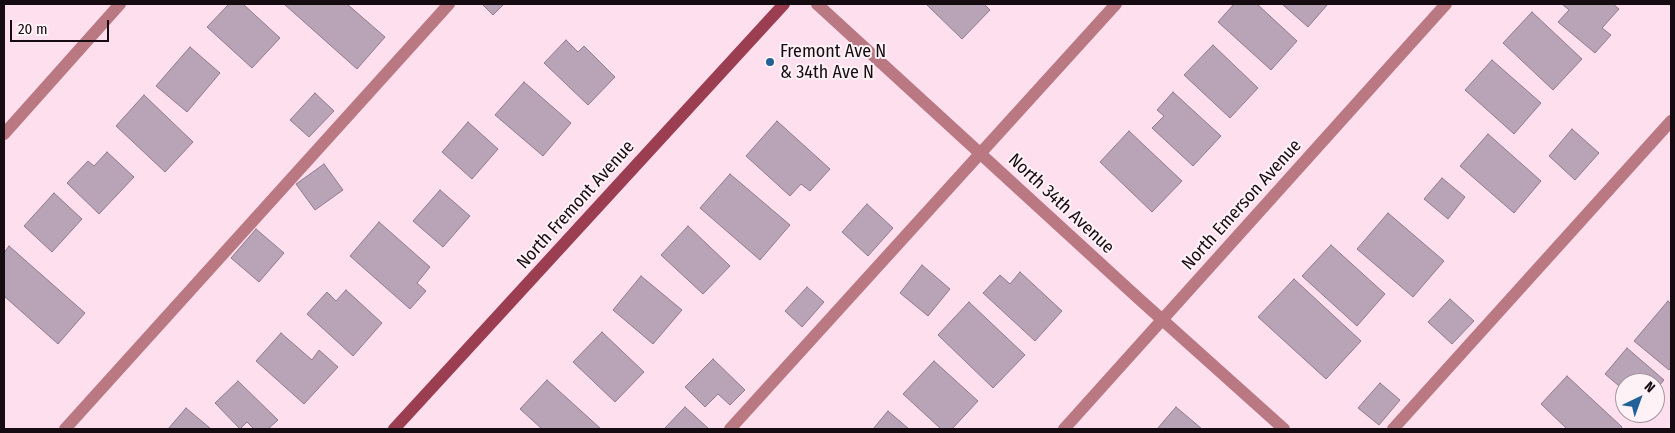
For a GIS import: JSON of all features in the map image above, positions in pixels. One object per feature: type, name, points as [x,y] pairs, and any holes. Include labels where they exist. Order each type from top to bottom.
[{"type":"street","points":[[4,134],[120,4]]},
{"type":"street","points":[[65,429],[449,4]]},
{"type":"street","name":"North Fremont Avenue","points":[[394,429],[784,4]]},
{"type":"street","name":"North 34th Avenue","points":[[817,4],[1284,429]]},
{"type":"street","points":[[730,429],[1116,4]]},
{"type":"street","name":"North Emerson Avenue","points":[[1064,429],[1446,4]]},
{"type":"street","points":[[1393,429],[1671,121]]},
{"type":"building","points":[[229,4],[243,4],[280,38],[252,68],[207,27]]},
{"type":"building","points":[[284,4],[347,4],[385,37],[357,69]]},
{"type":"building","points":[[482,4],[504,4],[493,15]]},
{"type":"building","points":[[926,4],[984,4],[990,10],[962,39]]},
{"type":"building","points":[[1234,4],[1257,4],[1297,41],[1271,70],[1218,22]]},
{"type":"building","points":[[1282,4],[1328,4],[1308,27]]},
{"type":"building","points":[[1562,4],[1613,4],[1619,9],[1602,28],[1611,35],[1595,53],[1558,22],[1569,10]]},
{"type":"building","points":[[1532,12],[1582,59],[1553,90],[1503,43]]},
{"type":"building","points":[[566,40],[578,52],[584,46],[615,77],[588,105],[544,63]]},
{"type":"building","points":[[1213,45],[1258,88],[1230,118],[1184,75]]},
{"type":"building","points":[[190,47],[220,73],[187,112],[156,86]]},
{"type":"building","points":[[1492,60],[1541,103],[1514,134],[1465,90]]},
{"type":"building","points":[[524,82],[571,123],[543,156],[495,115]]},
{"type":"building","points":[[1173,92],[1221,136],[1193,166],[1152,128],[1164,116],[1157,110]]},
{"type":"building","points":[[315,93],[334,111],[309,137],[290,120]]},
{"type":"building","points":[[144,95],[193,142],[165,172],[116,126]]},
{"type":"building","points":[[777,121],[830,169],[810,191],[801,184],[790,196],[746,156]]},
{"type":"building","points":[[468,122],[498,149],[472,179],[442,152]]},
{"type":"building","points":[[1572,129],[1599,153],[1575,180],[1549,156]]},
{"type":"building","points":[[1129,131],[1182,181],[1152,212],[1100,162]]},
{"type":"building","points":[[1488,134],[1541,181],[1514,213],[1460,166]]},
{"type":"building","points":[[107,152],[134,177],[99,214],[67,183],[88,161],[94,166]]},
{"type":"building","points":[[324,164],[343,190],[315,210],[296,184]]},
{"type":"building","points":[[730,174],[790,225],[760,260],[700,208]]},
{"type":"building","points":[[1442,178],[1465,197],[1448,219],[1424,199]]},
{"type":"building","points":[[440,190],[470,216],[443,247],[413,221]]},
{"type":"building","points":[[54,193],[82,219],[52,252],[24,226]]},
{"type":"building","points":[[867,204],[893,228],[868,256],[842,232]]},
{"type":"building","points":[[1388,213],[1444,261],[1413,297],[1357,249]]},
{"type":"building","points":[[379,222],[430,267],[417,283],[426,291],[410,309],[350,256]]},
{"type":"building","points":[[688,226],[730,266],[703,294],[661,255]]},
{"type":"building","points":[[256,229],[284,253],[259,282],[231,258]]},
{"type":"building","points":[[1331,245],[1385,294],[1357,326],[1302,276]]},
{"type":"building","points":[[9,246],[85,313],[58,344],[4,296],[4,253]]},
{"type":"building","points":[[922,265],[950,289],[928,316],[900,293]]},
{"type":"building","points":[[1020,272],[1062,311],[1035,341],[983,293],[1000,275],[1010,284]]},
{"type":"building","points":[[641,276],[682,310],[653,344],[613,310]]},
{"type":"building","points":[[1294,279],[1361,341],[1326,379],[1258,317]]},
{"type":"building","points":[[807,287],[824,302],[802,327],[785,311]]},
{"type":"building","points":[[346,290],[382,323],[353,356],[307,314],[327,292],[336,301]]},
{"type":"building","points":[[1450,299],[1474,321],[1452,344],[1428,322]]},
{"type":"building","points":[[1668,301],[1671,304],[1671,367],[1669,370],[1634,341]]},
{"type":"building","points":[[969,302],[1025,355],[993,388],[938,335]]},
{"type":"building","points":[[602,332],[644,372],[615,402],[573,362]]},
{"type":"building","points":[[281,333],[312,360],[319,350],[338,367],[304,404],[256,361]]},
{"type":"building","points":[[1627,348],[1656,373],[1615,373],[1615,382],[1605,374]]},
{"type":"building","points":[[713,359],[745,390],[730,405],[718,394],[705,407],[685,387]]},
{"type":"building","points":[[934,361],[978,401],[952,429],[941,429],[903,394]]},
{"type":"building","points":[[1567,376],[1615,421],[1615,423],[1622,427],[1621,429],[1567,429],[1541,404]]},
{"type":"building","points":[[547,380],[601,429],[542,429],[520,409]]},
{"type":"building","points":[[238,381],[278,420],[268,429],[254,429],[247,422],[240,429],[215,403]]},
{"type":"building","points":[[1380,383],[1400,400],[1379,425],[1358,408]]},
{"type":"building","points":[[685,407],[709,429],[664,429]]},
{"type":"building","points":[[1176,407],[1202,429],[1157,429]]},
{"type":"building","points":[[186,408],[211,429],[168,429]]},
{"type":"building","points":[[888,411],[909,429],[873,429]]},
{"type":"place","name":"Fremont Ave N & 34th Ave N","points":[[770,62]]}]
